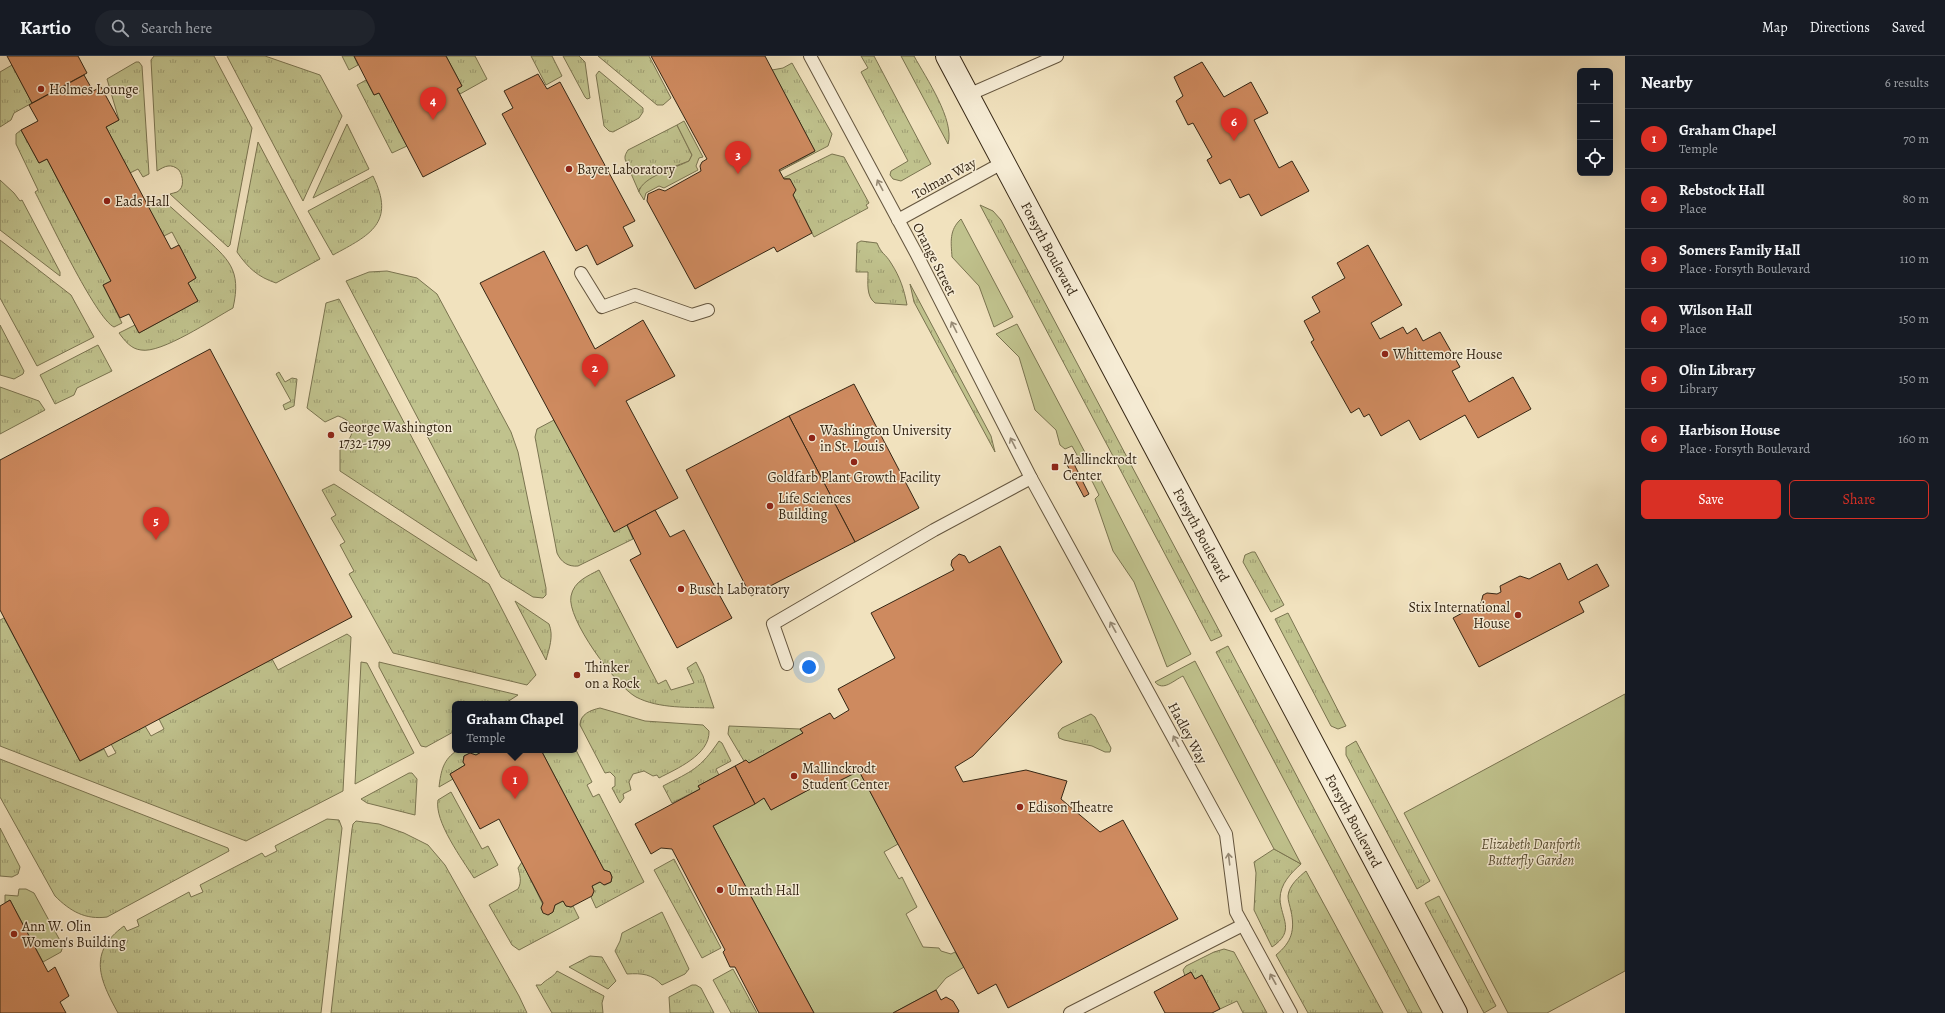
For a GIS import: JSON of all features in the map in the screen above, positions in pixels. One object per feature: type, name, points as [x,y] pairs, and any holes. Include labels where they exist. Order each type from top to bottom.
[{"type":"main road","name":"Forsyth Boulevard","points":[[947,56],[1456,1013]]},
{"type":"lane","name":"Orange Street","points":[[810,56],[898,220],[1031,478]]},
{"type":"lane","points":[[968,95],[1057,56]]},
{"type":"lane","name":"Tolman Way","points":[[898,220],[1004,162]]},
{"type":"lane","points":[[581,273],[602,306],[635,295],[692,315],[708,310]]},
{"type":"lane","points":[[787,664],[773,624],[934,530],[1031,478]]},
{"type":"lane","name":"Hadley Way","points":[[1031,478],[1226,834],[1236,912],[1291,1013]]},
{"type":"lane","points":[[1070,1013],[1243,925]]},
{"type":"green space","points":[[154,56],[214,56],[252,128],[230,245],[228,247],[170,194],[177,192],[181,188],[182,175],[179,170],[173,166],[168,166],[157,171],[151,60]]},
{"type":"green space","points":[[227,56],[265,56],[320,75],[342,116],[303,201]]},
{"type":"green space","points":[[342,56],[354,56],[358,65],[349,70]]},
{"type":"green space","points":[[446,56],[475,56],[487,79],[460,94],[457,89],[462,86]]},
{"type":"green space","points":[[531,56],[552,56],[562,76],[546,85]]},
{"type":"green space","points":[[563,56],[579,56],[585,62],[590,98],[587,99],[585,97]]},
{"type":"green space","points":[[598,56],[649,56],[671,98],[663,105],[657,105]]},
{"type":"green space","points":[[861,56],[874,56],[931,164],[901,181],[893,179],[890,175],[891,171],[908,161],[861,72],[868,68]]},
{"type":"green space","points":[[901,56],[914,56],[932,87],[947,123],[949,134],[948,144]]},
{"type":"green space","points":[[136,62],[139,62],[142,66],[149,174],[143,177],[138,169],[130,173],[106,127],[119,120],[107,79]]},
{"type":"green space","points":[[792,63],[832,134],[828,146],[780,171],[815,151],[772,70],[783,68]]},
{"type":"green space","points":[[12,65],[32,103],[14,113],[11,120],[0,127],[0,72]]},
{"type":"green space","points":[[599,71],[643,108],[643,112],[639,118],[613,132],[609,131],[604,126],[596,75]]},
{"type":"green space","points":[[366,80],[374,95],[379,93],[407,146],[392,153],[357,85]]},
{"type":"green space","points":[[684,121],[703,157],[699,158],[696,166],[698,170],[664,188],[659,186],[646,193],[644,200],[639,192],[641,187],[646,182],[661,173],[689,161],[692,155],[677,125]]},
{"type":"green space","points":[[347,124],[369,169],[313,198]]},
{"type":"green space","points":[[677,125],[692,155],[689,161],[673,167],[639,189],[639,192],[625,160],[628,150]]},
{"type":"green space","points":[[21,130],[39,163],[47,159],[111,281],[103,285],[122,323],[114,327],[106,320],[84,287],[35,192],[38,190],[16,144],[16,134]]},
{"type":"green space","points":[[258,142],[320,259],[276,283],[264,278],[254,271],[245,263],[237,252]]},
{"type":"green space","points":[[832,154],[844,157],[869,203],[866,205],[868,208],[814,237],[793,195],[795,190],[790,179],[783,178]]},
{"type":"green space","points":[[373,176],[382,205],[376,226],[358,241],[333,255],[308,211]]},
{"type":"green space","points":[[0,180],[20,201],[22,200],[60,272],[60,276],[0,230]]},
{"type":"green space","points":[[163,200],[226,258],[234,274],[236,284],[235,295],[233,308],[187,335],[161,347],[150,350],[141,350],[131,346],[119,333],[135,325],[139,333],[198,301],[188,283],[196,278],[172,232],[164,236],[148,207]]},
{"type":"green space","points":[[980,205],[993,211],[1001,220],[1222,636],[1211,641]]},
{"type":"green space","points":[[961,219],[1013,317],[994,327],[979,286],[952,257],[951,241],[954,227]]},
{"type":"green space","points":[[0,240],[71,295],[94,337],[37,366],[0,298]]},
{"type":"green space","points":[[861,241],[877,243],[880,250],[889,260],[897,273],[903,288],[907,305],[875,303],[872,300],[868,289],[868,272],[856,272],[857,243]]},
{"type":"green space","points":[[387,271],[417,278],[437,294],[511,432],[518,452],[546,588],[546,595],[543,598],[533,597],[501,577],[346,281],[369,272]]},
{"type":"green space","points":[[910,284],[991,436],[995,452],[914,302]]},
{"type":"green space","points":[[339,299],[477,561],[340,471],[340,448],[349,440],[352,427],[345,419],[338,416],[325,422],[307,408],[326,303]]},
{"type":"green space","points":[[1017,324],[1089,460],[1082,464],[1072,446],[1065,449],[1060,445],[1056,430],[1035,410],[1019,357],[996,334]]},
{"type":"green space","points":[[0,325],[24,371],[23,374],[14,379],[0,375]]},
{"type":"green space","points":[[98,345],[112,371],[77,388],[74,395],[55,404],[40,375]]},
{"type":"green space","points":[[279,372],[285,382],[292,378],[297,379],[294,406],[285,410],[283,405],[291,401],[276,374]]},
{"type":"green space","points":[[0,387],[39,401],[45,410],[0,434]]},
{"type":"green space","points":[[554,420],[627,525],[633,539],[578,566],[571,566],[565,563],[557,553],[535,437],[537,429]]},
{"type":"green space","points":[[1100,478],[1191,654],[1167,667],[1134,582],[1113,551],[1095,499],[1099,495],[1092,481]]},
{"type":"green space","points":[[334,484],[489,584],[536,675],[527,685],[393,653],[349,574],[354,571],[340,545],[345,542],[331,518],[336,515],[322,490]]},
{"type":"green space","points":[[1255,552],[1284,605],[1271,612],[1243,562],[1245,555]]},
{"type":"green space","points":[[599,570],[658,684],[666,680],[671,690],[694,683],[687,668],[696,662],[703,676],[714,708],[674,707],[645,701],[636,697],[627,690],[605,666],[594,651],[576,620],[571,596],[575,586],[578,583]]},
{"type":"green space","points":[[515,601],[549,624],[551,638],[546,660]]},
{"type":"green space","points":[[1288,613],[1346,726],[1338,729],[1331,726],[1275,619]]},
{"type":"green space","points":[[4,618],[80,761],[104,749],[108,757],[116,753],[111,744],[145,726],[151,736],[164,729],[159,719],[272,659],[278,670],[347,634],[351,637],[343,791],[246,841],[0,746],[0,620]]},
{"type":"green space","points":[[1228,646],[1422,1013],[1408,1013],[1216,652]]},
{"type":"green space","points":[[1195,661],[1301,864],[1274,849],[1183,676],[1165,686],[1158,685],[1155,682]]},
{"type":"green space","points":[[361,662],[367,663],[414,753],[355,784]]},
{"type":"green space","points":[[379,662],[518,695],[509,701],[452,701],[452,733],[426,747],[421,746],[379,667]]},
{"type":"green space","name":"Elizabeth Danforth Butterfly Garden","points":[[1625,694],[1625,971],[1547,1013],[1508,1013],[1404,813]]},
{"type":"green space","points":[[600,708],[645,721],[703,725],[709,731],[708,740],[704,747],[691,760],[683,766],[659,778],[657,775],[653,776],[644,771],[633,774],[629,782],[631,790],[623,794],[624,798],[620,803],[612,788],[615,786],[615,777],[610,772],[605,773],[580,725],[580,721],[584,715],[590,711]]},
{"type":"green space","points":[[1091,714],[1095,717],[1111,748],[1110,752],[1105,752],[1092,746],[1059,738],[1058,733],[1062,728]]},
{"type":"green space","points":[[729,726],[800,729],[803,733],[749,763],[746,760],[744,761],[728,734]]},
{"type":"green space","points":[[719,741],[722,743],[731,761],[716,769],[719,775],[698,786],[700,789],[672,803],[663,786],[681,777],[701,764]]},
{"type":"green space","points":[[1356,741],[1430,881],[1417,889],[1346,755],[1346,747]]},
{"type":"green space","points":[[470,753],[464,756],[463,762],[465,765],[450,774],[453,779],[439,787],[446,761],[453,754]]},
{"type":"green space","points":[[543,753],[578,753],[592,782],[587,785],[593,797],[599,794],[644,882],[596,908],[591,897],[594,891],[592,886],[600,882],[605,885],[611,882],[612,877],[610,872],[604,870]]},
{"type":"green space","points":[[0,759],[228,848],[229,851],[107,917],[99,918],[85,916],[66,906],[55,896],[0,797]]},
{"type":"green space","points":[[859,771],[898,844],[884,852],[899,879],[902,877],[917,907],[906,914],[923,947],[939,948],[941,951],[951,954],[955,952],[964,967],[946,978],[936,990],[893,1013],[814,1013],[713,826],[764,798],[771,810],[827,780],[831,785]]},
{"type":"green space","points":[[409,773],[412,773],[417,779],[415,815],[367,803],[361,799]]},
{"type":"green space","points":[[451,792],[482,849],[488,846],[498,865],[474,878],[456,851],[440,818],[438,800]]},
{"type":"green space","points":[[327,819],[339,820],[342,828],[321,1013],[118,1013],[106,989],[100,967],[101,957],[105,946],[112,936],[124,926],[127,931],[139,926],[137,920],[189,892],[191,897],[203,892],[200,885],[262,853],[265,857],[277,851],[275,846]]},
{"type":"green space","points":[[356,821],[379,824],[404,833],[428,845],[445,865],[519,996],[527,1013],[331,1013],[352,829],[353,824]]},
{"type":"green space","points":[[0,828],[20,867],[18,874],[12,877],[0,876]]},
{"type":"green space","points":[[1274,849],[1301,864],[1290,875],[1282,888],[1280,899],[1285,924],[1284,936],[1272,947],[1254,910],[1256,873],[1254,862]]},
{"type":"green space","points":[[674,859],[721,948],[702,958],[654,870]]},
{"type":"green space","points":[[522,862],[548,915],[553,912],[555,905],[563,901],[566,906],[573,906],[579,918],[519,950],[512,945],[489,905],[518,889],[520,876],[518,868]]},
{"type":"green space","points":[[1306,871],[1383,1013],[1308,1013],[1276,955],[1286,945],[1291,935],[1293,924],[1288,898],[1290,888]]},
{"type":"green space","points":[[19,889],[26,889],[34,893],[63,946],[61,952],[43,962],[10,900],[5,903],[5,895],[18,896]]},
{"type":"green space","points":[[1439,896],[1496,1006],[1484,1013],[1425,903]]},
{"type":"green space","points":[[662,912],[689,969],[685,974],[662,985],[650,976],[627,974],[615,951],[622,933]]},
{"type":"green space","points":[[1224,949],[1234,952],[1267,1013],[1243,1013],[1237,1001],[1220,1009],[1202,975],[1195,979],[1191,972],[1185,976],[1183,970],[1186,966],[1214,952]]},
{"type":"green space","points":[[590,956],[602,957],[616,981],[608,989],[569,967]]},
{"type":"green space","points":[[733,969],[757,1013],[731,1013],[713,980]]},
{"type":"green space","points":[[557,971],[604,996],[602,1003],[603,1013],[552,1013],[536,985],[541,985]]},
{"type":"green space","points":[[692,985],[696,985],[701,988],[714,1013],[670,1013],[669,997]]},
{"type":"building","name":"Holmes Lounge","points":[[7,56],[78,56],[87,73],[32,103]]},
{"type":"building","points":[[354,56],[446,56],[462,86],[457,89],[486,144],[423,177],[379,93],[374,95]]},
{"type":"building","points":[[651,56],[765,56],[815,151],[779,170],[784,179],[790,179],[796,190],[793,195],[812,233],[777,252],[774,247],[695,289],[647,201],[648,194],[659,189],[665,191],[701,171],[700,166],[702,162],[707,159]]},
{"type":"building","points":[[1202,62],[1224,97],[1251,82],[1268,113],[1254,120],[1279,168],[1292,161],[1309,191],[1261,216],[1249,194],[1240,198],[1230,179],[1220,184],[1207,160],[1212,157],[1193,123],[1188,125],[1176,101],[1183,96],[1174,77]]},
{"type":"building","name":"Bayer Laboratory","points":[[538,74],[547,89],[560,82],[635,221],[623,227],[633,246],[597,265],[587,245],[576,251],[502,114],[513,108],[504,91]]},
{"type":"building","name":"Eads Hall","points":[[84,75],[93,91],[101,87],[119,120],[106,127],[171,249],[179,245],[196,278],[188,283],[198,301],[139,333],[129,314],[120,318],[103,285],[111,281],[47,159],[39,163],[21,130],[38,121],[29,105]]},
{"type":"building","name":"Whittemore House","points":[[1368,245],[1402,305],[1371,323],[1380,339],[1403,327],[1407,334],[1416,328],[1423,341],[1440,332],[1460,367],[1452,371],[1469,402],[1513,377],[1531,409],[1478,438],[1465,415],[1420,440],[1409,420],[1381,436],[1369,414],[1364,417],[1359,408],[1351,413],[1311,342],[1314,340],[1304,321],[1320,312],[1312,297],[1345,278],[1337,263]]},
{"type":"building","points":[[544,251],[595,349],[643,320],[675,376],[626,401],[678,498],[614,532],[480,283]]},
{"type":"building","points":[[210,349],[352,617],[80,761],[0,610],[0,460]]},
{"type":"building","name":"Goldfarb Plant Growth Facility","points":[[854,384],[919,508],[855,542],[789,416]]},
{"type":"building","name":"Life Sciences Building","points":[[789,416],[855,542],[751,596],[686,470]]},
{"type":"building","points":[[1071,458],[1089,494],[1084,497],[1065,461]]},
{"type":"building","name":"Busch Laboratory","points":[[655,510],[670,537],[684,530],[732,618],[677,648],[630,560],[641,554],[627,525]]},
{"type":"building","name":"Mallinckrodt Student Center","points":[[1000,546],[1062,662],[973,756],[955,767],[963,782],[1026,770],[1067,781],[1061,799],[1100,832],[1123,820],[1178,919],[1008,1008],[996,984],[978,994],[859,771],[831,785],[827,780],[771,810],[764,798],[755,804],[735,766],[746,760],[749,763],[803,733],[800,729],[830,713],[834,719],[849,710],[838,689],[895,658],[871,613],[954,570],[951,565],[952,560],[959,554],[965,556],[969,563]]},
{"type":"building","name":"Stix International House","points":[[1560,563],[1568,580],[1597,564],[1609,586],[1579,602],[1584,612],[1479,667],[1453,618],[1481,603],[1483,595],[1487,593],[1497,594],[1501,592],[1500,586],[1520,576],[1529,579]]},
{"type":"building","points":[[470,753],[476,755],[480,753],[543,753],[604,870],[610,872],[612,877],[611,882],[604,885],[600,882],[592,886],[594,891],[592,896],[571,907],[566,906],[563,901],[555,905],[553,912],[548,915],[543,913],[541,908],[543,903],[499,819],[480,829],[450,774],[465,765],[463,762],[464,756]]},
{"type":"building","name":"Umrath Hall","points":[[735,766],[755,804],[713,826],[814,1013],[759,1013],[735,967],[730,967],[723,952],[725,950],[672,849],[661,848],[651,854],[635,824],[700,789],[698,786]]},
{"type":"building","name":"Ann W. Olin Women's Building","points":[[10,900],[48,972],[55,967],[69,996],[60,1002],[66,1013],[0,1013],[0,906]]},
{"type":"building","points":[[1191,972],[1195,979],[1202,975],[1220,1009],[1212,1013],[1165,1013],[1154,992]]},
{"type":"building","points":[[936,990],[941,1000],[946,997],[953,1001],[959,1011],[958,1013],[893,1013]]},
{"type":"place","name":"Holmes Lounge","points":[[41,89]]},
{"type":"place","name":"Wilson Hall","points":[[433,120]]},
{"type":"place","name":"Harbison House","points":[[1234,141]]},
{"type":"place","name":"Bayer Laboratory","points":[[569,169]]},
{"type":"place","name":"Somers Family Hall","points":[[738,174]]},
{"type":"place","name":"Eads Hall","points":[[107,201]]},
{"type":"place","name":"Whittemore House","points":[[1385,354]]},
{"type":"place","name":"Rebstock Hall","points":[[595,387]]},
{"type":"place","name":"George Washington 1732-1799","points":[[331,435]]},
{"type":"place","name":"Washington University in St. Louis","points":[[812,438]]},
{"type":"place","name":"Goldfarb Plant Growth Facility","points":[[854,462]]},
{"type":"place","name":"Mallinckrodt Center","points":[[1055,467]]},
{"type":"place","name":"Life Sciences Building","points":[[770,506]]},
{"type":"place","name":"Olin Library","points":[[156,540]]},
{"type":"place","name":"Busch Laboratory","points":[[681,589]]},
{"type":"place","name":"Stix International House","points":[[1518,615]]},
{"type":"place","name":"Thinker on a Rock","points":[[577,675]]},
{"type":"place","name":"Mallinckrodt Student Center","points":[[794,776]]},
{"type":"place","name":"Graham Chapel","points":[[515,799]]},
{"type":"place","name":"Edison Theatre","points":[[1020,807]]},
{"type":"place","name":"Umrath Hall","points":[[720,890]]},
{"type":"place","name":"Ann W. Olin Women's Building","points":[[14,934]]}]
